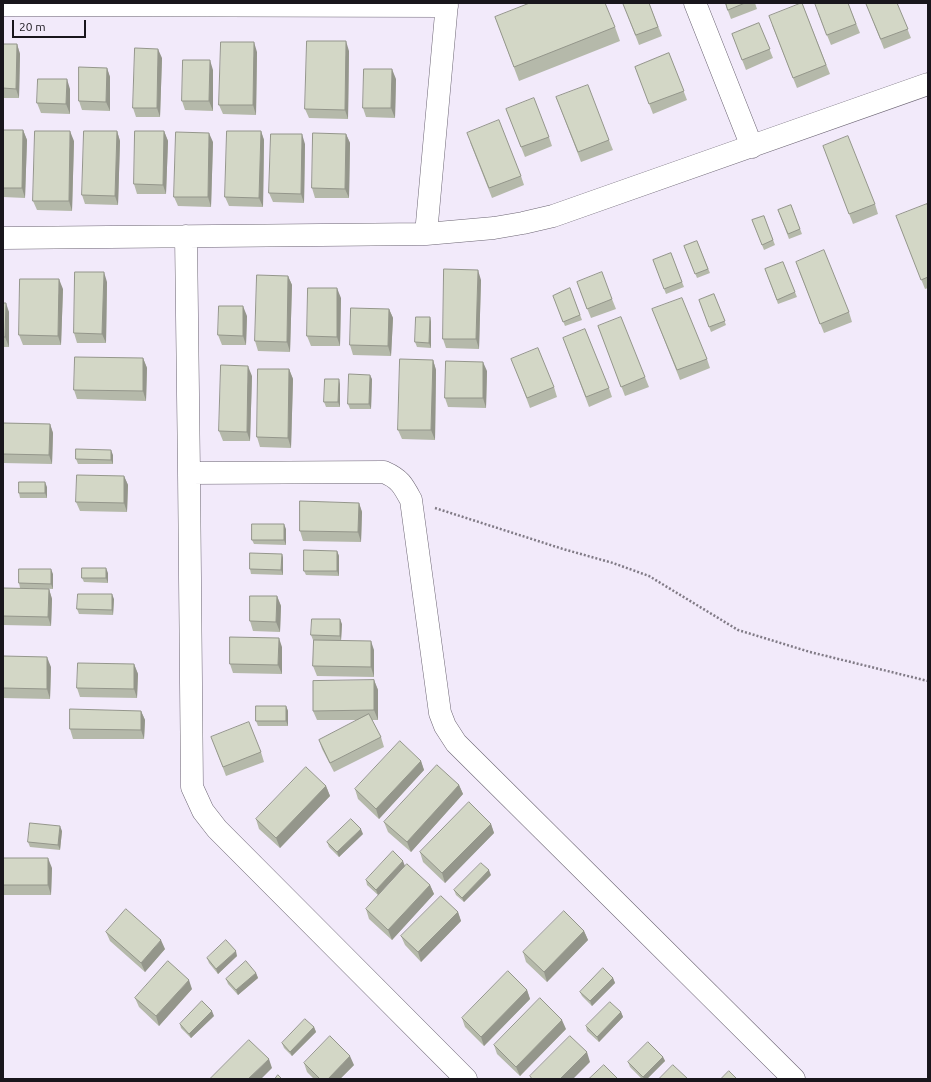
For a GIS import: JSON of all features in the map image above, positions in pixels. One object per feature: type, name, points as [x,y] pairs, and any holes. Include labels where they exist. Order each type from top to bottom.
[{"type":"street","points":[[695,3],[752,147]]},
{"type":"street","points":[[3,5],[447,5],[426,234]]},
{"type":"street","points":[[3,238],[426,234],[494,228],[553,216],[928,84]]},
{"type":"street","points":[[186,236],[192,787],[203,811],[217,829],[466,1079]]},
{"type":"street","points":[[189,473],[384,472],[395,477],[404,487],[411,500],[440,713],[445,726],[456,743],[794,1079]]},
{"type":"path","points":[[411,500],[563,549],[613,563],[649,576],[738,630],[810,652],[928,681]]},
{"type":"building","points":[[530,3],[605,3],[615,27],[514,67],[495,17]]},
{"type":"building","points":[[623,3],[649,3],[658,27],[636,35]]},
{"type":"building","points":[[726,3],[745,3],[728,10]]},
{"type":"building","points":[[802,3],[826,65],[793,78],[769,16]]},
{"type":"building","points":[[815,3],[848,3],[856,24],[827,35]]},
{"type":"building","points":[[866,3],[897,3],[908,29],[881,39]]},
{"type":"building","points":[[759,23],[770,49],[742,60],[732,34]]},
{"type":"building","points":[[307,41],[346,41],[345,110],[305,109]]},
{"type":"building","points":[[221,42],[254,42],[253,105],[219,105]]},
{"type":"building","points":[[3,44],[17,44],[16,89],[3,88]]},
{"type":"building","points":[[135,48],[158,49],[157,108],[133,108]]},
{"type":"building","points":[[669,53],[684,91],[649,104],[635,67]]},
{"type":"building","points":[[183,60],[210,60],[209,101],[182,101]]},
{"type":"building","points":[[79,67],[107,68],[106,102],[79,101]]},
{"type":"building","points":[[364,69],[392,69],[391,108],[363,108]]},
{"type":"building","points":[[38,79],[67,79],[66,104],[37,103]]},
{"type":"building","points":[[588,85],[609,140],[578,152],[556,97]]},
{"type":"building","points":[[534,98],[549,137],[521,147],[506,109]]},
{"type":"building","points":[[499,120],[521,176],[489,188],[467,133]]},
{"type":"building","points":[[3,130],[23,130],[22,188],[3,188]]},
{"type":"building","points":[[35,131],[70,131],[69,201],[33,201]]},
{"type":"building","points":[[84,131],[117,131],[115,196],[82,195]]},
{"type":"building","points":[[135,131],[164,131],[163,185],[134,184]]},
{"type":"building","points":[[227,131],[261,131],[259,198],[225,197]]},
{"type":"building","points":[[176,132],[209,133],[208,197],[174,197]]},
{"type":"building","points":[[313,133],[346,134],[345,189],[312,188]]},
{"type":"building","points":[[271,134],[302,134],[301,194],[269,193]]},
{"type":"building","points":[[848,136],[875,204],[849,214],[823,146]]},
{"type":"building","points":[[927,204],[928,277],[921,280],[896,216]]},
{"type":"building","points":[[791,205],[800,229],[788,234],[778,210]]},
{"type":"building","points":[[764,216],[773,240],[762,245],[752,220]]},
{"type":"building","points":[[697,241],[708,269],[695,274],[684,246]]},
{"type":"building","points":[[824,250],[849,312],[820,324],[796,262]]},
{"type":"building","points":[[671,253],[682,282],[664,289],[653,260]]},
{"type":"building","points":[[783,262],[795,292],[777,300],[765,269]]},
{"type":"building","points":[[444,269],[478,270],[476,339],[443,339]]},
{"type":"building","points":[[75,272],[104,272],[102,334],[74,333]]},
{"type":"building","points":[[602,272],[612,299],[587,309],[577,282]]},
{"type":"building","points":[[257,275],[288,276],[287,342],[255,341]]},
{"type":"building","points":[[20,279],[59,279],[58,336],[19,335]]},
{"type":"building","points":[[308,288],[337,288],[337,337],[307,336]]},
{"type":"building","points":[[570,288],[580,315],[563,322],[553,296]]},
{"type":"building","points":[[714,294],[725,321],[709,327],[699,300]]},
{"type":"building","points":[[682,298],[707,359],[677,370],[652,309]]},
{"type":"building","points":[[3,303],[6,303],[5,337],[3,337]]},
{"type":"building","points":[[219,306],[243,306],[243,336],[218,335]]},
{"type":"building","points":[[351,308],[389,309],[388,346],[350,345]]},
{"type":"building","points":[[416,317],[430,317],[429,343],[415,342]]},
{"type":"building","points":[[621,317],[645,377],[621,387],[598,326]]},
{"type":"building","points":[[585,329],[609,388],[586,397],[563,338]]},
{"type":"building","points":[[538,348],[554,387],[527,398],[511,359]]},
{"type":"building","points":[[75,357],[143,358],[143,391],[74,390]]},
{"type":"building","points":[[400,359],[433,360],[431,430],[398,430]]},
{"type":"building","points":[[446,361],[483,362],[483,398],[445,398]]},
{"type":"building","points":[[221,365],[248,366],[247,432],[219,431]]},
{"type":"building","points":[[258,369],[289,369],[288,438],[257,437]]},
{"type":"building","points":[[349,374],[370,375],[369,404],[348,404]]},
{"type":"building","points":[[325,379],[339,379],[338,402],[324,402]]},
{"type":"building","points":[[3,423],[50,424],[49,455],[3,454]]},
{"type":"building","points":[[76,449],[111,450],[111,460],[76,459]]},
{"type":"building","points":[[77,475],[124,476],[124,503],[76,502]]},
{"type":"building","points":[[19,482],[45,482],[45,493],[19,493]]},
{"type":"building","points":[[300,501],[359,503],[358,532],[300,531]]},
{"type":"building","points":[[252,524],[284,524],[284,540],[252,540]]},
{"type":"building","points":[[304,550],[337,551],[337,571],[304,571]]},
{"type":"building","points":[[250,553],[282,554],[281,570],[250,569]]},
{"type":"building","points":[[82,568],[106,568],[106,578],[82,578]]},
{"type":"building","points":[[19,569],[51,569],[51,584],[19,583]]},
{"type":"building","points":[[3,588],[49,589],[48,617],[3,616]]},
{"type":"building","points":[[78,594],[112,594],[112,610],[77,609]]},
{"type":"building","points":[[250,596],[277,596],[276,622],[250,621]]},
{"type":"building","points":[[312,619],[340,619],[340,636],[311,635]]},
{"type":"building","points":[[230,637],[279,638],[278,665],[230,664]]},
{"type":"building","points":[[314,640],[371,641],[371,667],[313,666]]},
{"type":"building","points":[[3,656],[47,657],[47,689],[3,688]]},
{"type":"building","points":[[78,663],[134,664],[134,689],[77,688]]},
{"type":"building","points":[[374,680],[374,710],[313,711],[313,681]]},
{"type":"building","points":[[256,706],[286,706],[286,721],[256,721]]},
{"type":"building","points":[[70,709],[141,711],[141,730],[70,729]]},
{"type":"building","points":[[369,714],[381,737],[330,763],[319,740]]},
{"type":"building","points":[[249,722],[261,752],[223,767],[211,737]]},
{"type":"building","points":[[400,741],[421,761],[376,809],[355,789]]},
{"type":"building","points":[[437,765],[459,785],[407,842],[384,822]]},
{"type":"building","points":[[306,767],[326,786],[276,838],[256,819]]},
{"type":"building","points":[[469,802],[491,824],[442,873],[420,852]]},
{"type":"building","points":[[351,819],[361,829],[337,852],[327,842]]},
{"type":"building","points":[[30,823],[60,826],[58,845],[28,842]]},
{"type":"building","points":[[393,851],[403,861],[376,890],[366,880]]},
{"type":"building","points":[[3,858],[48,858],[48,885],[3,885]]},
{"type":"building","points":[[481,863],[489,870],[462,898],[454,890]]},
{"type":"building","points":[[407,864],[430,885],[388,930],[366,909]]},
{"type":"building","points":[[441,896],[458,912],[418,952],[401,936]]},
{"type":"building","points":[[126,909],[161,940],[141,963],[106,932]]},
{"type":"building","points":[[564,911],[584,931],[544,972],[523,952]]},
{"type":"building","points":[[226,940],[236,951],[216,969],[207,958]]},
{"type":"building","points":[[168,961],[189,980],[156,1016],[135,998]]},
{"type":"building","points":[[246,961],[256,973],[236,990],[226,979]]},
{"type":"building","points":[[603,968],[613,978],[590,1001],[580,992]]},
{"type":"building","points":[[508,971],[527,990],[481,1037],[462,1018]]},
{"type":"building","points":[[540,998],[562,1020],[516,1067],[494,1045]]},
{"type":"building","points":[[202,1001],[212,1011],[189,1034],[180,1024]]},
{"type":"building","points":[[610,1002],[621,1012],[597,1037],[586,1026]]},
{"type":"building","points":[[305,1019],[314,1027],[290,1052],[282,1043]]},
{"type":"building","points":[[330,1036],[350,1056],[328,1079],[320,1079],[304,1063]]},
{"type":"building","points":[[570,1036],[587,1052],[560,1079],[532,1079],[530,1076]]},
{"type":"building","points":[[249,1040],[269,1059],[248,1079],[210,1079]]},
{"type":"building","points":[[648,1042],[663,1057],[643,1077],[628,1062]]},
{"type":"building","points":[[604,1065],[618,1079],[589,1079]]},
{"type":"building","points":[[673,1065],[688,1079],[659,1079]]},
{"type":"building","points":[[729,1071],[737,1079],[721,1079]]},
{"type":"building","points":[[278,1075],[282,1079],[275,1079]]}]
